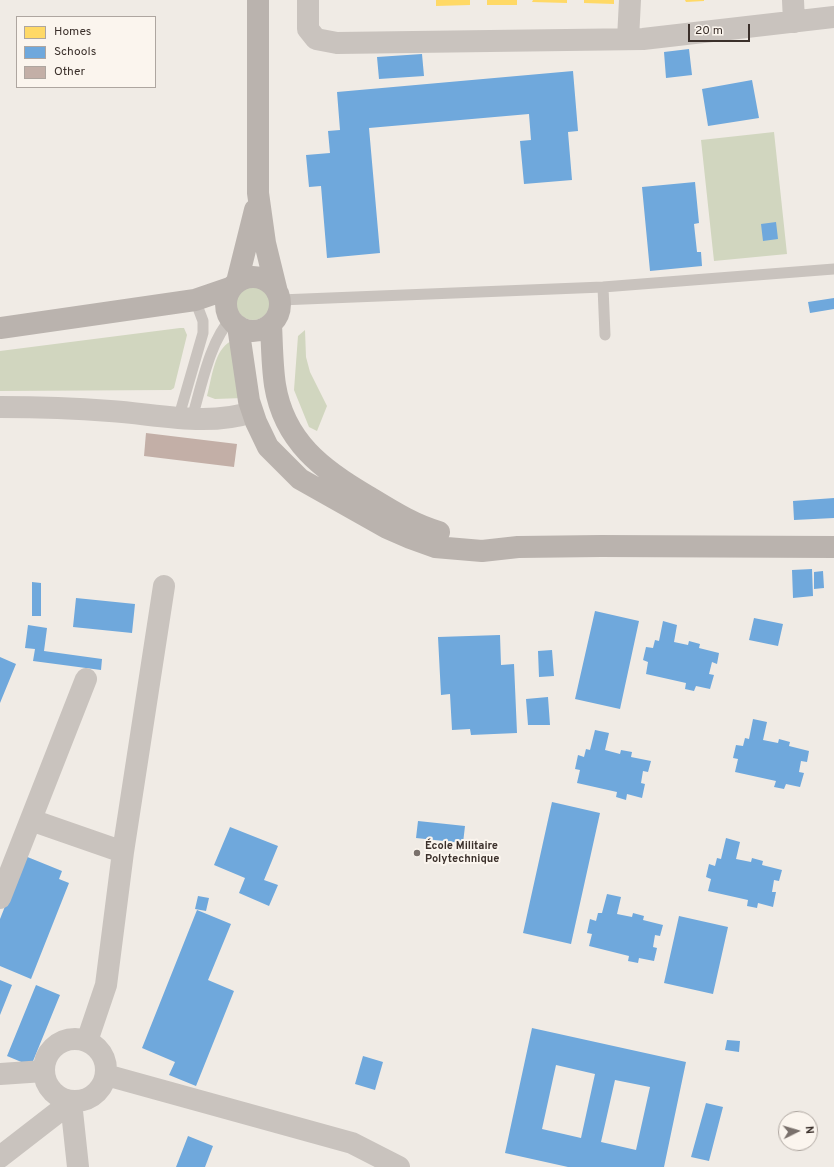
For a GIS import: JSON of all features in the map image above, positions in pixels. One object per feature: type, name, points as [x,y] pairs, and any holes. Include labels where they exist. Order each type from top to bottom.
[{"type":"main road","points":[[195,300],[232,319],[246,330],[255,331],[264,329],[277,317],[279,296],[265,243],[258,193],[258,0]]},
{"type":"main road","points":[[258,193],[249,238],[234,285],[226,300],[232,319],[252,412],[268,447],[300,479],[387,528],[435,547],[482,551],[518,547],[834,547]]},
{"type":"main road","points":[[0,328],[195,300],[234,285],[245,278],[255,276],[272,284],[279,296]]},
{"type":"main road","points":[[271,324],[275,384],[280,406],[290,429],[306,451],[323,468],[343,482],[413,523],[438,532],[464,538],[494,539],[518,547]]},
{"type":"street","points":[[308,0],[308,29],[316,39],[337,43],[628,39],[834,17]]},
{"type":"street","points":[[628,39],[630,0]]},
{"type":"street","points":[[793,0],[794,22]]},
{"type":"street","points":[[0,407],[96,410],[222,419],[252,412]]},
{"type":"street","points":[[87,1041],[106,985],[123,852],[164,586]]},
{"type":"street","points":[[0,898],[86,679]]},
{"type":"street","points":[[31,820],[123,852]]},
{"type":"street","points":[[72,1040],[87,1041],[102,1055],[106,1064],[106,1075],[102,1086],[94,1095],[83,1101],[71,1102],[57,1096],[50,1089],[44,1071],[45,1060],[58,1044],[72,1040]]},
{"type":"street","points":[[0,1074],[44,1071]]},
{"type":"street","points":[[106,1075],[352,1143],[399,1167]]},
{"type":"street","points":[[0,1157],[71,1102]]},
{"type":"street","points":[[71,1102],[78,1167]]},
{"type":"lane","points":[[279,296],[603,287],[834,268]]},
{"type":"lane","points":[[603,287],[604,335]]},
{"type":"lane","points":[[186,417],[203,333],[203,321],[195,300]]},
{"type":"lane","points":[[186,417],[215,342],[224,326],[232,319]]},
{"type":"green space","points":[[774,132],[787,254],[714,261],[701,140]]},
{"type":"green space","points":[[256,286],[263,288],[268,293],[270,303],[268,313],[263,318],[250,320],[243,318],[238,313],[236,300],[238,293],[243,288]]},
{"type":"green space","points":[[184,328],[187,335],[174,388],[171,390],[0,391],[0,351]]},
{"type":"green space","points":[[305,330],[306,357],[310,372],[327,406],[317,431],[309,427],[294,390],[298,336]]},
{"type":"green space","points":[[231,341],[243,398],[215,399],[207,396],[214,365],[225,345]]},
{"type":"building: Homes","points":[[436,0],[470,0],[470,5],[436,6]]},
{"type":"building: Homes","points":[[487,0],[517,0],[517,5],[487,5]]},
{"type":"building: Homes","points":[[533,0],[567,0],[567,3],[532,2]]},
{"type":"building: Homes","points":[[584,0],[614,0],[614,4],[584,3]]},
{"type":"building: Homes","points":[[685,0],[704,0],[704,1],[686,2]]},
{"type":"building: Schools","points":[[689,49],[692,75],[666,78],[664,52]]},
{"type":"building: Schools","points":[[422,54],[424,76],[379,79],[377,57]]},
{"type":"building: Schools","points":[[573,71],[578,131],[568,132],[572,180],[524,184],[520,141],[531,140],[529,114],[369,128],[380,253],[327,258],[321,186],[309,187],[306,155],[330,153],[328,131],[340,130],[337,92]]},
{"type":"building: Schools","points":[[752,80],[759,118],[708,126],[702,89]]},
{"type":"building: Schools","points":[[695,182],[699,223],[694,224],[697,252],[701,252],[702,266],[650,271],[642,187]]},
{"type":"building: Schools","points":[[776,222],[778,239],[763,241],[761,224]]},
{"type":"building: Schools","points":[[834,298],[834,309],[810,313],[808,302]]},
{"type":"building: Schools","points":[[834,498],[834,518],[794,520],[793,501]]},
{"type":"building: Schools","points":[[812,569],[813,596],[793,598],[792,570]]},
{"type":"building: Schools","points":[[823,571],[824,588],[814,589],[814,572]]},
{"type":"building: Schools","points":[[32,582],[41,583],[41,616],[32,616]]},
{"type":"building: Schools","points":[[76,598],[135,604],[132,633],[73,627]]},
{"type":"building: Schools","points":[[595,611],[639,621],[620,709],[575,699]]},
{"type":"building: Schools","points":[[754,618],[783,624],[778,646],[749,640]]},
{"type":"building: Schools","points":[[663,621],[677,625],[674,642],[688,645],[689,641],[700,644],[699,648],[719,653],[717,664],[712,662],[709,674],[714,675],[710,689],[696,686],[694,691],[685,689],[686,683],[646,674],[648,662],[643,660],[646,647],[653,648],[655,640],[659,641]]},
{"type":"building: Schools","points":[[28,625],[47,628],[44,651],[102,659],[101,670],[33,661],[35,649],[25,648]]},
{"type":"building: Schools","points":[[500,635],[501,665],[514,664],[517,733],[471,735],[470,729],[452,730],[450,694],[441,695],[438,637]]},
{"type":"building: Schools","points":[[552,650],[554,676],[539,677],[538,651]]},
{"type":"building: Schools","points":[[0,657],[16,664],[0,703]]},
{"type":"building: Schools","points":[[548,697],[550,725],[528,725],[526,699]]},
{"type":"building: Schools","points":[[753,719],[767,722],[763,740],[778,743],[779,739],[790,742],[789,746],[809,751],[807,762],[801,761],[799,772],[804,773],[800,787],[786,784],[784,789],[774,787],[776,781],[735,772],[738,759],[733,758],[736,745],[743,746],[745,738],[749,739]]},
{"type":"building: Schools","points":[[595,730],[609,733],[605,750],[620,754],[621,750],[632,752],[631,757],[651,761],[648,772],[643,771],[641,783],[645,784],[642,798],[627,794],[626,800],[616,797],[617,792],[577,783],[580,770],[575,769],[578,755],[584,757],[586,749],[590,750]]},
{"type":"building: Schools","points":[[552,802],[600,813],[571,944],[523,933]]},
{"type":"building: Schools","points":[[418,821],[465,826],[463,843],[416,838]]},
{"type":"building: Schools","points":[[230,827],[278,846],[264,880],[278,885],[269,906],[239,893],[245,878],[214,865]]},
{"type":"building: Schools","points":[[726,838],[740,842],[736,859],[751,862],[752,858],[763,861],[762,865],[782,870],[779,881],[774,880],[772,892],[776,892],[773,907],[758,903],[757,908],[747,906],[748,900],[708,891],[711,879],[706,877],[709,864],[715,866],[717,858],[721,859]]},
{"type":"building: Schools","points":[[25,856],[62,871],[59,879],[69,883],[31,979],[0,966],[0,919]]},
{"type":"building: Schools","points":[[607,894],[621,897],[617,914],[632,917],[633,913],[644,916],[643,920],[663,925],[660,936],[655,935],[653,947],[657,948],[654,961],[639,958],[638,963],[628,961],[629,956],[589,946],[592,934],[587,933],[590,919],[596,921],[598,913],[602,913]]},
{"type":"building: Schools","points":[[198,896],[209,898],[206,911],[195,909]]},
{"type":"building: Schools","points":[[197,910],[231,924],[208,980],[234,991],[196,1086],[169,1075],[175,1062],[142,1048]]},
{"type":"building: Schools","points":[[679,916],[728,927],[713,994],[664,983]]},
{"type":"building: Schools","points":[[0,980],[12,985],[0,1015]]},
{"type":"building: Schools","points":[[36,985],[60,995],[31,1066],[7,1056]]},
{"type":"building: Schools","points":[[532,1028],[686,1062],[664,1167],[568,1167],[505,1153]],"holes":[[[556,1065],[595,1074],[581,1138],[542,1129]],[[615,1080],[650,1087],[636,1150],[601,1142]]]},
{"type":"building: Schools","points":[[727,1040],[740,1041],[739,1052],[725,1050]]},
{"type":"building: Schools","points":[[363,1056],[383,1062],[375,1090],[355,1084]]},
{"type":"building: Schools","points":[[706,1103],[723,1107],[709,1161],[691,1157]]},
{"type":"building: Schools","points":[[188,1136],[213,1146],[205,1167],[176,1167]]},
{"type":"building: Other","points":[[146,433],[237,444],[234,467],[144,456]]},
{"type":"place","name":"École Militaire Polytechnique","points":[[417,853]]}]
